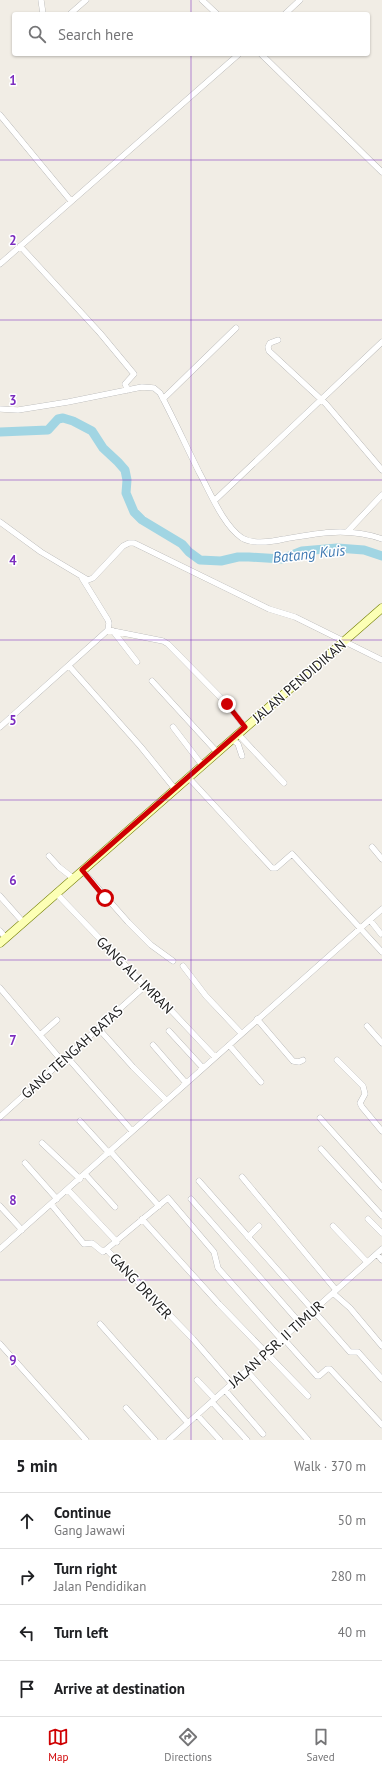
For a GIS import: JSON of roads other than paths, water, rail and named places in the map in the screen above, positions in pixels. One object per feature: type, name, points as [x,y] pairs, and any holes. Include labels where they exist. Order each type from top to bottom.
[{"type":"main road","name":"JALAN PENDIDIKAN","points":[[3,940],[217,752],[237,739],[245,727],[382,608]]},
{"type":"street","points":[[41,0],[43,12]]},
{"type":"street","points":[[72,12],[86,0]]},
{"type":"street","points":[[202,0],[215,12]]},
{"type":"street","points":[[286,12],[300,0]]},
{"type":"street","points":[[0,264],[237,56]]},
{"type":"street","points":[[263,56],[382,172]]},
{"type":"street","points":[[0,116],[71,201]]},
{"type":"street","points":[[20,246],[100,333],[134,374],[125,384],[128,390]]},
{"type":"street","points":[[163,399],[236,328]]},
{"type":"street","points":[[278,340],[269,344],[269,351],[322,400],[382,470]]},
{"type":"street","points":[[214,501],[382,342]]},
{"type":"street","points":[[0,409],[13,411],[68,402],[142,387],[154,388],[158,390],[163,399],[214,501],[226,520],[239,535],[252,542],[348,531],[382,539]]},
{"type":"street","points":[[348,531],[382,496]]},
{"type":"street","points":[[0,522],[41,552],[82,578],[90,580],[123,546],[129,543],[134,543],[269,609],[295,617],[343,643],[382,660]]},
{"type":"street","points":[[82,578],[110,628],[137,662]]},
{"type":"street","points":[[0,726],[110,628]]},
{"type":"street","points":[[110,628],[163,641],[168,644],[227,704],[245,727]]},
{"type":"street","points":[[68,666],[175,789]]},
{"type":"street","points":[[152,681],[217,752]]},
{"type":"street","points":[[173,727],[202,765]]},
{"type":"street","points":[[237,739],[242,756]]},
{"type":"street","points":[[237,739],[284,783]]},
{"type":"street","points":[[188,777],[272,868],[276,868],[292,854],[382,952]]},
{"type":"street","points":[[372,847],[382,859]]},
{"type":"street","points":[[49,856],[59,867],[73,878]]},
{"type":"street","points":[[82,870],[151,946],[173,961]]},
{"type":"street","name":"GANG ALI IMRAN","points":[[56,893],[145,986],[152,990],[215,1057]]},
{"type":"street","points":[[0,896],[23,922]]},
{"type":"street","points":[[0,1249],[68,1190],[186,1082],[382,908]]},
{"type":"street","points":[[370,920],[381,934]]},
{"type":"street","points":[[0,931],[3,940]]},
{"type":"street","points":[[183,966],[206,996],[241,1033]]},
{"type":"street","name":"GANG TENGAH BATAS","points":[[0,1117],[145,986]]},
{"type":"street","points":[[0,988],[62,1061]]},
{"type":"street","points":[[257,1019],[293,1060],[299,1062],[303,1060]]},
{"type":"street","points":[[40,1035],[56,1020]]},
{"type":"street","points":[[367,1026],[382,1043]]},
{"type":"street","points":[[98,1028],[133,1067],[166,1100]]},
{"type":"street","points":[[169,1031],[202,1068]]},
{"type":"street","points":[[229,1044],[261,1082]]},
{"type":"street","points":[[153,1045],[186,1082]]},
{"type":"street","points":[[68,1057],[132,1131]]},
{"type":"street","points":[[337,1060],[363,1086],[365,1094],[360,1103],[382,1131]]},
{"type":"street","points":[[320,1118],[382,1187]]},
{"type":"street","points":[[80,1121],[159,1206]]},
{"type":"street","points":[[42,1143],[80,1179]]},
{"type":"street","points":[[321,1149],[382,1216]]},
{"type":"street","points":[[25,1163],[57,1199]]},
{"type":"street","points":[[85,1174],[116,1207]]},
{"type":"street","points":[[242,1177],[382,1346]]},
{"type":"street","points":[[199,1182],[350,1352],[358,1352],[382,1379]]},
{"type":"street","name":"GANG DRIVER","points":[[68,1190],[117,1242],[107,1250],[193,1339],[232,1384]]},
{"type":"street","points":[[117,1242],[168,1198],[215,1254],[218,1268],[317,1376],[328,1368],[331,1370],[382,1425]]},
{"type":"street","points":[[191,1198],[300,1323]]},
{"type":"street","points":[[51,1204],[84,1244],[92,1243],[102,1252],[107,1250]]},
{"type":"street","points":[[0,1206],[22,1230]]},
{"type":"street","points":[[142,1219],[266,1353],[308,1396]]},
{"type":"street","points":[[368,1219],[382,1233]]},
{"type":"street","points":[[248,1237],[259,1226]]},
{"type":"street","points":[[333,1226],[367,1262]]},
{"type":"street","name":"JALAN PSR. II TIMUR","points":[[169,1440],[382,1249]]},
{"type":"street","points":[[376,1254],[382,1260]]},
{"type":"street","points":[[100,1324],[188,1423]]},
{"type":"street","points":[[0,1344],[86,1440]]},
{"type":"street","points":[[246,1371],[308,1440]]},
{"type":"street","points":[[197,1380],[247,1440]]},
{"type":"street","points":[[225,1390],[263,1434]]},
{"type":"street","points":[[126,1408],[155,1440]]},
{"type":"street","points":[[197,1415],[220,1440]]},
{"type":"waterway","name":"Batang Kuis","points":[[0,432],[48,430],[58,419],[63,418],[73,421],[92,431],[103,448],[125,470],[127,480],[126,493],[134,512],[142,520],[182,544],[189,552],[200,560],[221,561],[238,557],[282,559],[302,551],[337,548],[364,550],[382,556]]}]
